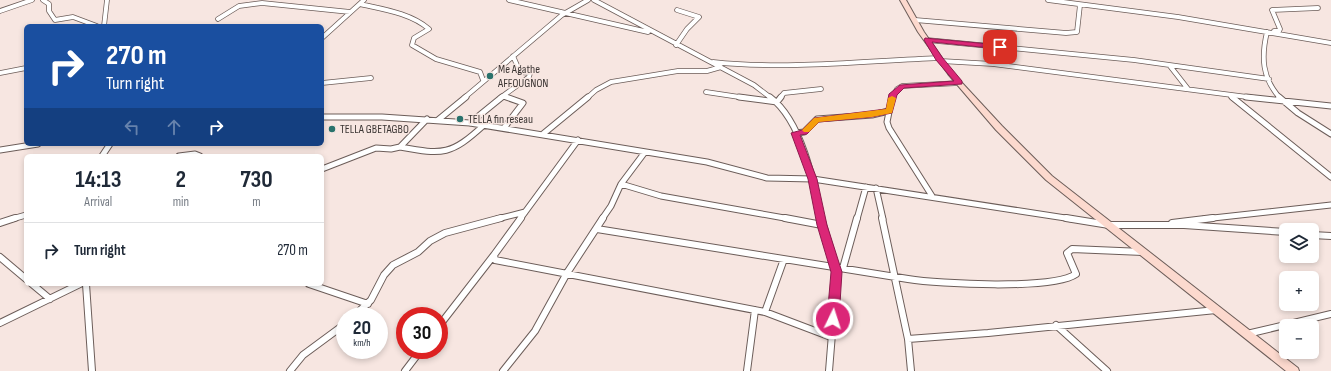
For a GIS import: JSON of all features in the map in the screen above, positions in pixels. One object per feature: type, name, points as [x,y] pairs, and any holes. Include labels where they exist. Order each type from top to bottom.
[{"type":"main road","points":[[903,0],[940,60],[999,128],[1049,178],[1294,371]]},
{"type":"street","points":[[0,11],[32,0]]},
{"type":"street","points":[[43,0],[49,4],[49,11],[55,20],[73,17],[92,24]]},
{"type":"street","points":[[104,24],[107,0]]},
{"type":"street","points":[[324,36],[364,0]]},
{"type":"street","points":[[509,0],[523,1],[565,13],[654,33]]},
{"type":"street","points":[[438,120],[483,80],[565,13],[588,0]]},
{"type":"street","points":[[594,0],[676,45],[754,85],[778,102],[783,108],[796,133],[813,179],[822,225],[837,272],[829,371]]},
{"type":"street","points":[[1048,0],[1267,32],[1331,43]]},
{"type":"street","points":[[218,19],[239,6],[262,3],[300,5],[316,9],[350,12]]},
{"type":"street","points":[[360,4],[384,8],[396,15],[422,23],[429,29],[414,38],[412,45],[437,60],[461,68],[480,72],[483,80]]},
{"type":"street","points":[[915,20],[1066,33],[1076,32],[1080,4]]},
{"type":"street","points":[[1267,32],[1279,31],[1280,29],[1272,10],[1318,8]]},
{"type":"street","points":[[676,10],[699,17],[687,29],[676,45]]},
{"type":"street","points":[[1267,32],[1263,62],[1269,79],[1282,101],[1331,134]]},
{"type":"street","points":[[927,40],[1134,60],[1269,79]]},
{"type":"street","points":[[470,123],[531,74],[520,72],[513,56]]},
{"type":"street","points":[[708,61],[730,64],[808,64],[940,60],[993,64],[1230,95],[1331,106]]},
{"type":"street","points":[[543,134],[596,90],[611,82],[678,71],[707,71],[721,68],[730,64]]},
{"type":"street","points":[[1170,66],[1188,89]]},
{"type":"street","points":[[0,73],[24,68]]},
{"type":"street","points":[[324,82],[371,78]]},
{"type":"street","points":[[887,122],[893,94],[902,86],[959,83]]},
{"type":"street","points":[[778,102],[784,93],[821,89]]},
{"type":"street","points":[[706,92],[778,102]]},
{"type":"street","points":[[1230,95],[1331,177]]},
{"type":"street","points":[[504,96],[523,103],[504,128]]},
{"type":"street","points":[[796,133],[804,132],[817,119],[872,115],[890,111]]},
{"type":"street","points":[[872,115],[887,122],[932,196]]},
{"type":"street","points":[[324,117],[427,119],[470,123],[543,134],[718,165],[768,178],[781,177],[813,179],[932,196],[1109,225],[1221,227],[1279,231]]},
{"type":"street","points":[[400,147],[427,119]]},
{"type":"street","points":[[324,168],[376,148],[391,149],[400,147],[436,154],[450,151],[463,144],[484,125]]},
{"type":"street","points":[[448,314],[494,255],[578,140]]},
{"type":"street","points":[[0,150],[25,146]]},
{"type":"street","points":[[503,371],[535,331],[567,273],[611,206],[621,184],[645,152]]},
{"type":"street","points":[[621,184],[661,196],[822,225]]},
{"type":"street","points":[[843,268],[866,187]]},
{"type":"street","points":[[876,188],[908,338],[911,371]]},
{"type":"street","points":[[1162,225],[1181,220],[1331,205]]},
{"type":"street","points":[[364,307],[378,289],[384,275],[393,265],[418,252],[430,240],[445,233],[525,212]]},
{"type":"street","points":[[0,223],[24,216]]},
{"type":"street","points":[[597,229],[704,248],[929,282],[988,284],[1060,281],[1072,278],[1076,274],[1067,253],[1072,249],[1144,252]]},
{"type":"street","points":[[1319,235],[1331,236]]},
{"type":"street","points":[[494,255],[497,261],[567,273],[765,312],[831,337]]},
{"type":"street","points":[[0,257],[24,277]]},
{"type":"street","points":[[765,312],[784,260]]},
{"type":"street","points":[[34,286],[50,299]]},
{"type":"street","points":[[0,323],[76,286]]},
{"type":"street","points":[[86,286],[92,371]]},
{"type":"street","points":[[315,286],[368,304]]},
{"type":"street","points":[[747,371],[755,310]]},
{"type":"street","points":[[908,338],[988,333],[1217,310]]},
{"type":"street","points":[[1247,334],[1331,314]]},
{"type":"street","points":[[1056,325],[1106,371]]},
{"type":"street","points":[[290,371],[303,355],[336,331]]},
{"type":"street","points":[[405,371],[414,359]]},
{"type":"slow traffic","points":[[806,130],[817,119],[872,115],[890,111],[892,98]]},
{"type":"place","name":"Me Agathe AFFOUGNON","points":[[490,76]]},
{"type":"place","name":"TELLA fin reseau","points":[[460,119]]},
{"type":"place","name":"TELLA GBETAGBO","points":[[332,129]]},
{"type":"route","points":[[833,319],[837,272],[822,225],[813,179],[796,133],[804,132],[817,119],[872,115],[890,111],[893,94],[902,86],[959,83],[950,73],[927,40],[944,40],[1000,47]]}]
